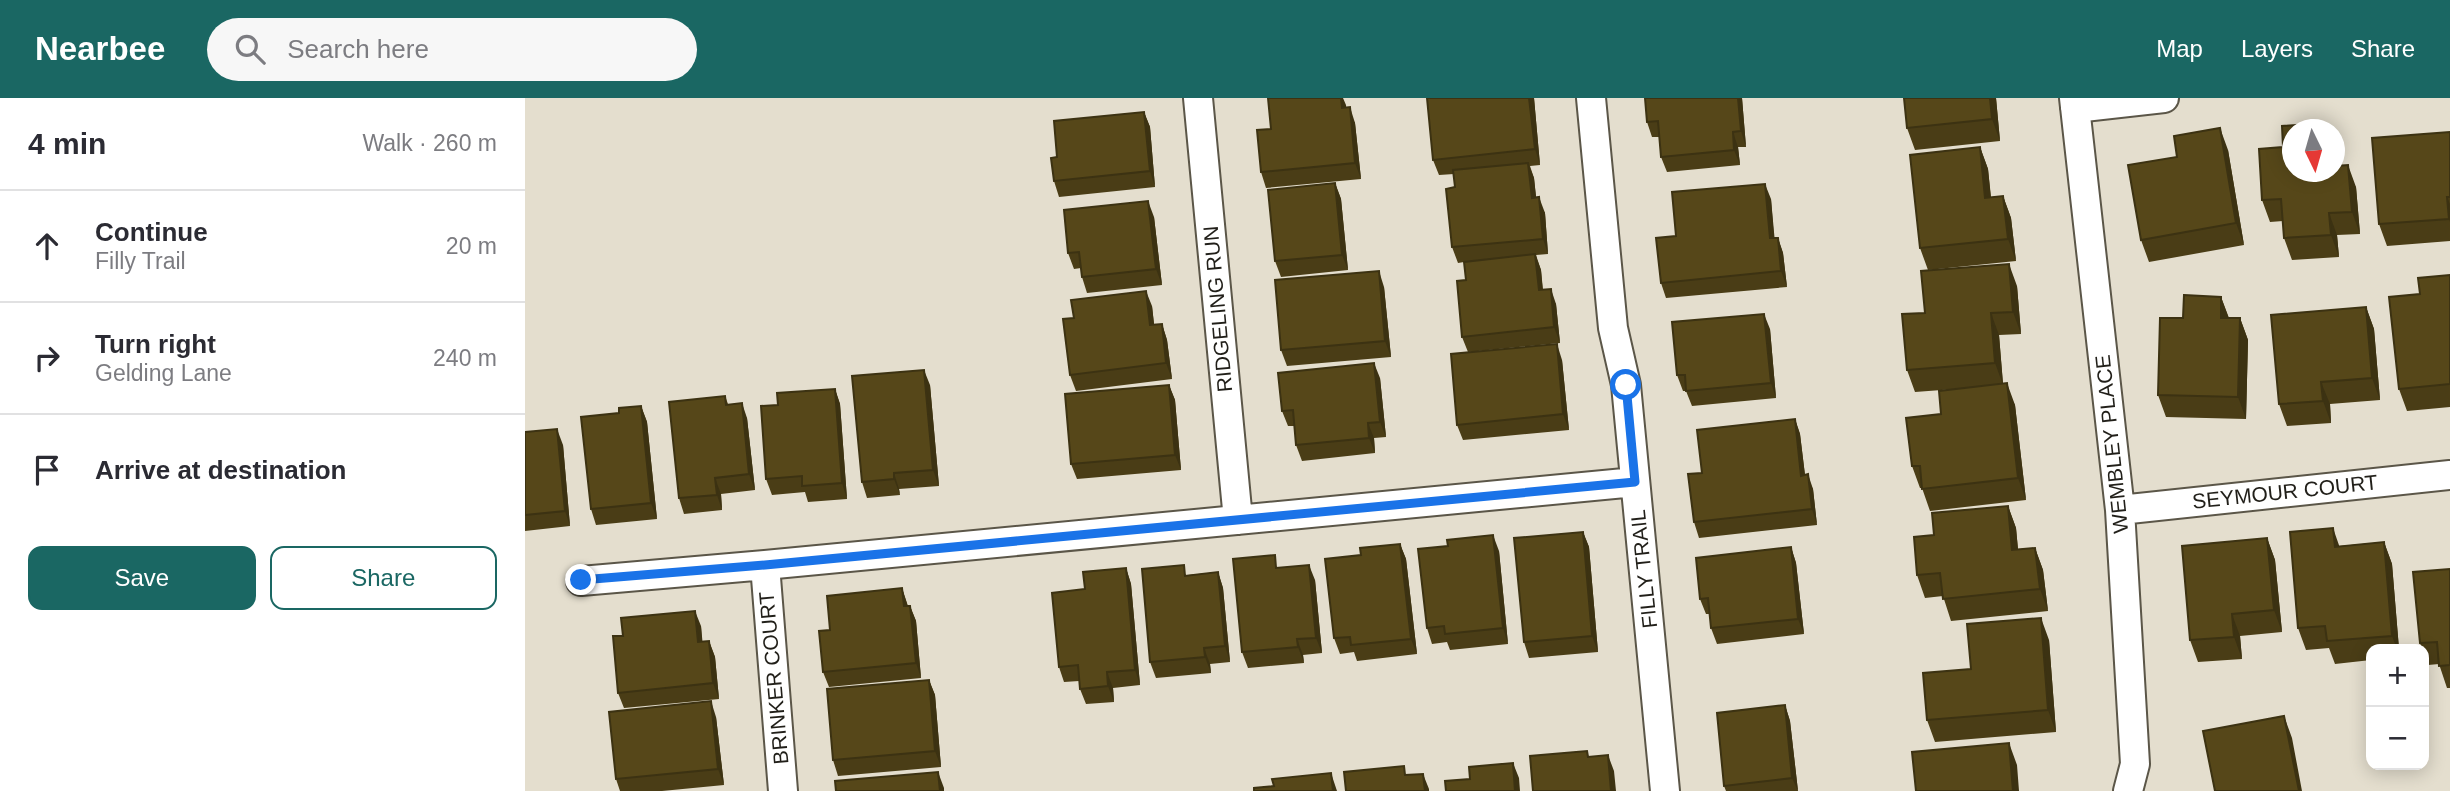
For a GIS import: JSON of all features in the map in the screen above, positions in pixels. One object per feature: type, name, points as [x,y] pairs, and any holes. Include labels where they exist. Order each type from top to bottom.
[{"type":"street","name":"RIDGELING RUN","points":[[1198,98],[1238,520]]},
{"type":"street","name":"FILLY TRAIL","points":[[1591,98],[1613,328],[1626,385],[1665,791]]},
{"type":"street","points":[[2075,103],[2164,98]]},
{"type":"street","name":"WEMBLEY PLACE","points":[[2075,103],[2120,510],[2135,764],[2128,791]]},
{"type":"street","name":"SEYMOUR COURT","points":[[2120,510],[2450,475]]},
{"type":"street","points":[[581,580],[1635,482]]},
{"type":"street","name":"BRINKER COURT","points":[[765,565],[783,791]]},
{"type":"building","points":[[1268,98],[1341,98],[1342,108],[1350,107],[1355,163],[1261,172],[1257,130],[1271,129]]},
{"type":"building","points":[[1427,98],[1529,98],[1535,149],[1433,160]]},
{"type":"building","points":[[1645,98],[1738,98],[1741,131],[1733,132],[1734,150],[1661,157],[1658,121],[1647,122]]},
{"type":"building","points":[[1904,98],[1990,98],[1992,119],[1907,128]]},
{"type":"building","points":[[1144,112],[1150,171],[1054,181],[1051,158],[1057,157],[1054,121]]},
{"type":"building","points":[[2220,128],[2236,223],[2141,240],[2128,165],[2177,157],[2174,136]]},
{"type":"building","points":[[2450,132],[2450,197],[2447,197],[2449,219],[2379,224],[2372,138]]},
{"type":"building","points":[[1980,147],[1985,198],[2003,196],[2008,239],[1920,248],[1910,155]]},
{"type":"building","points":[[2282,147],[2282,182],[2345,182],[2345,165],[2348,165],[2352,212],[2329,213],[2331,235],[2284,238],[2281,199],[2262,200],[2259,149]]},
{"type":"building","points":[[1528,163],[1532,198],[1539,197],[1543,239],[1452,247],[1446,189],[1455,187],[1453,170]]},
{"type":"building","points":[[1335,183],[1342,255],[1275,261],[1268,190]]},
{"type":"building","points":[[1765,184],[1770,238],[1778,238],[1781,271],[1661,283],[1656,238],[1676,236],[1672,192]]},
{"type":"building","points":[[1148,201],[1156,269],[1082,277],[1079,252],[1068,253],[1064,210]]},
{"type":"building","points":[[1535,254],[1539,290],[1551,289],[1554,327],[1462,337],[1457,281],[1466,280],[1464,262]]},
{"type":"building","points":[[2009,264],[2013,312],[1991,313],[1995,363],[1907,370],[1902,314],[1925,313],[1921,271]]},
{"type":"building","points":[[1379,271],[1385,341],[1281,350],[1275,280]]},
{"type":"building","points":[[2450,275],[2450,384],[2399,389],[2389,297],[2420,294],[2418,278]]},
{"type":"building","points":[[1146,291],[1150,325],[1162,324],[1166,363],[1070,375],[1063,319],[1074,318],[1071,300]]},
{"type":"building","points":[[2184,295],[2221,297],[2221,318],[2240,318],[2238,397],[2158,395],[2160,318],[2183,318]]},
{"type":"building","points":[[2366,307],[2372,378],[2321,382],[2323,401],[2279,404],[2271,315]]},
{"type":"building","points":[[1764,314],[1771,383],[1686,391],[1685,375],[1677,375],[1672,322]]},
{"type":"building","points":[[1557,344],[1563,414],[1457,425],[1451,354]]},
{"type":"building","points":[[1374,363],[1380,422],[1368,423],[1369,438],[1296,445],[1293,410],[1282,411],[1278,373]]},
{"type":"building","points":[[924,370],[933,470],[894,473],[894,479],[862,482],[852,376]]},
{"type":"building","points":[[2007,383],[2018,478],[1922,489],[1920,466],[1912,466],[1906,418],[1941,414],[1939,391]]},
{"type":"building","points":[[1169,385],[1175,455],[1071,464],[1065,394]]},
{"type":"building","points":[[835,389],[842,483],[802,486],[802,476],[766,479],[761,406],[778,405],[777,393]]},
{"type":"building","points":[[725,396],[726,405],[742,403],[749,474],[715,478],[717,495],[679,498],[669,402]]},
{"type":"building","points":[[641,406],[651,503],[591,509],[581,417],[619,413],[619,408]]},
{"type":"building","points":[[1795,419],[1801,476],[1808,474],[1812,509],[1694,522],[1688,474],[1702,473],[1697,430]]},
{"type":"building","points":[[557,429],[565,511],[525,515],[525,432]]},
{"type":"building","points":[[2008,506],[2012,550],[2035,548],[2040,589],[1943,599],[1940,573],[1917,575],[1914,537],[1934,535],[1932,513]]},
{"type":"building","points":[[2333,528],[2335,547],[2384,542],[2392,636],[2327,641],[2325,626],[2298,628],[2290,532]]},
{"type":"building","points":[[1583,532],[1592,636],[1524,642],[1514,538]]},
{"type":"building","points":[[1493,535],[1503,628],[1445,634],[1444,626],[1427,628],[1418,549],[1448,546],[1447,540]]},
{"type":"building","points":[[2267,538],[2274,610],[2232,614],[2234,637],[2190,640],[2182,546]]},
{"type":"building","points":[[1400,544],[1411,639],[1351,645],[1350,637],[1334,638],[1325,559],[1361,555],[1360,548]]},
{"type":"building","points":[[1791,547],[1798,619],[1711,628],[1708,598],[1700,599],[1696,558]]},
{"type":"building","points":[[1275,555],[1276,568],[1309,565],[1316,638],[1297,639],[1298,647],[1242,652],[1233,559]]},
{"type":"building","points":[[1184,565],[1185,576],[1218,572],[1225,646],[1204,648],[1205,657],[1150,662],[1142,569]]},
{"type":"building","points":[[1126,568],[1135,670],[1107,672],[1108,686],[1080,689],[1078,665],[1059,667],[1052,593],[1085,589],[1083,572]]},
{"type":"building","points":[[2450,569],[2450,665],[2439,666],[2437,642],[2420,643],[2413,572]]},
{"type":"building","points":[[902,588],[904,606],[910,606],[916,663],[823,672],[819,631],[830,630],[827,596]]},
{"type":"building","points":[[695,611],[698,642],[709,641],[713,683],[618,693],[613,636],[623,636],[621,618]]},
{"type":"building","points":[[2041,618],[2048,710],[1927,720],[1923,673],[1971,669],[1967,624]]},
{"type":"building","points":[[929,680],[935,751],[833,760],[827,689]]},
{"type":"building","points":[[711,701],[718,769],[616,779],[609,712]]},
{"type":"building","points":[[1785,705],[1792,778],[1724,786],[1717,713]]},
{"type":"building","points":[[2284,716],[2299,791],[2215,791],[2203,731]]},
{"type":"building","points":[[2009,743],[2013,791],[1916,791],[1912,752]]},
{"type":"building","points":[[1587,751],[1588,757],[1608,755],[1611,791],[1533,791],[1530,756]]},
{"type":"building","points":[[1513,763],[1515,791],[1446,791],[1445,781],[1470,779],[1469,767]]},
{"type":"building","points":[[1404,766],[1405,775],[1423,774],[1425,791],[1346,791],[1344,772]]},
{"type":"building","points":[[938,772],[940,791],[836,791],[835,781]]},
{"type":"building","points":[[1331,773],[1333,791],[1254,791],[1254,788],[1274,786],[1272,779]]},
{"type":"route","points":[[581,580],[1635,482],[1626,385]]}]
